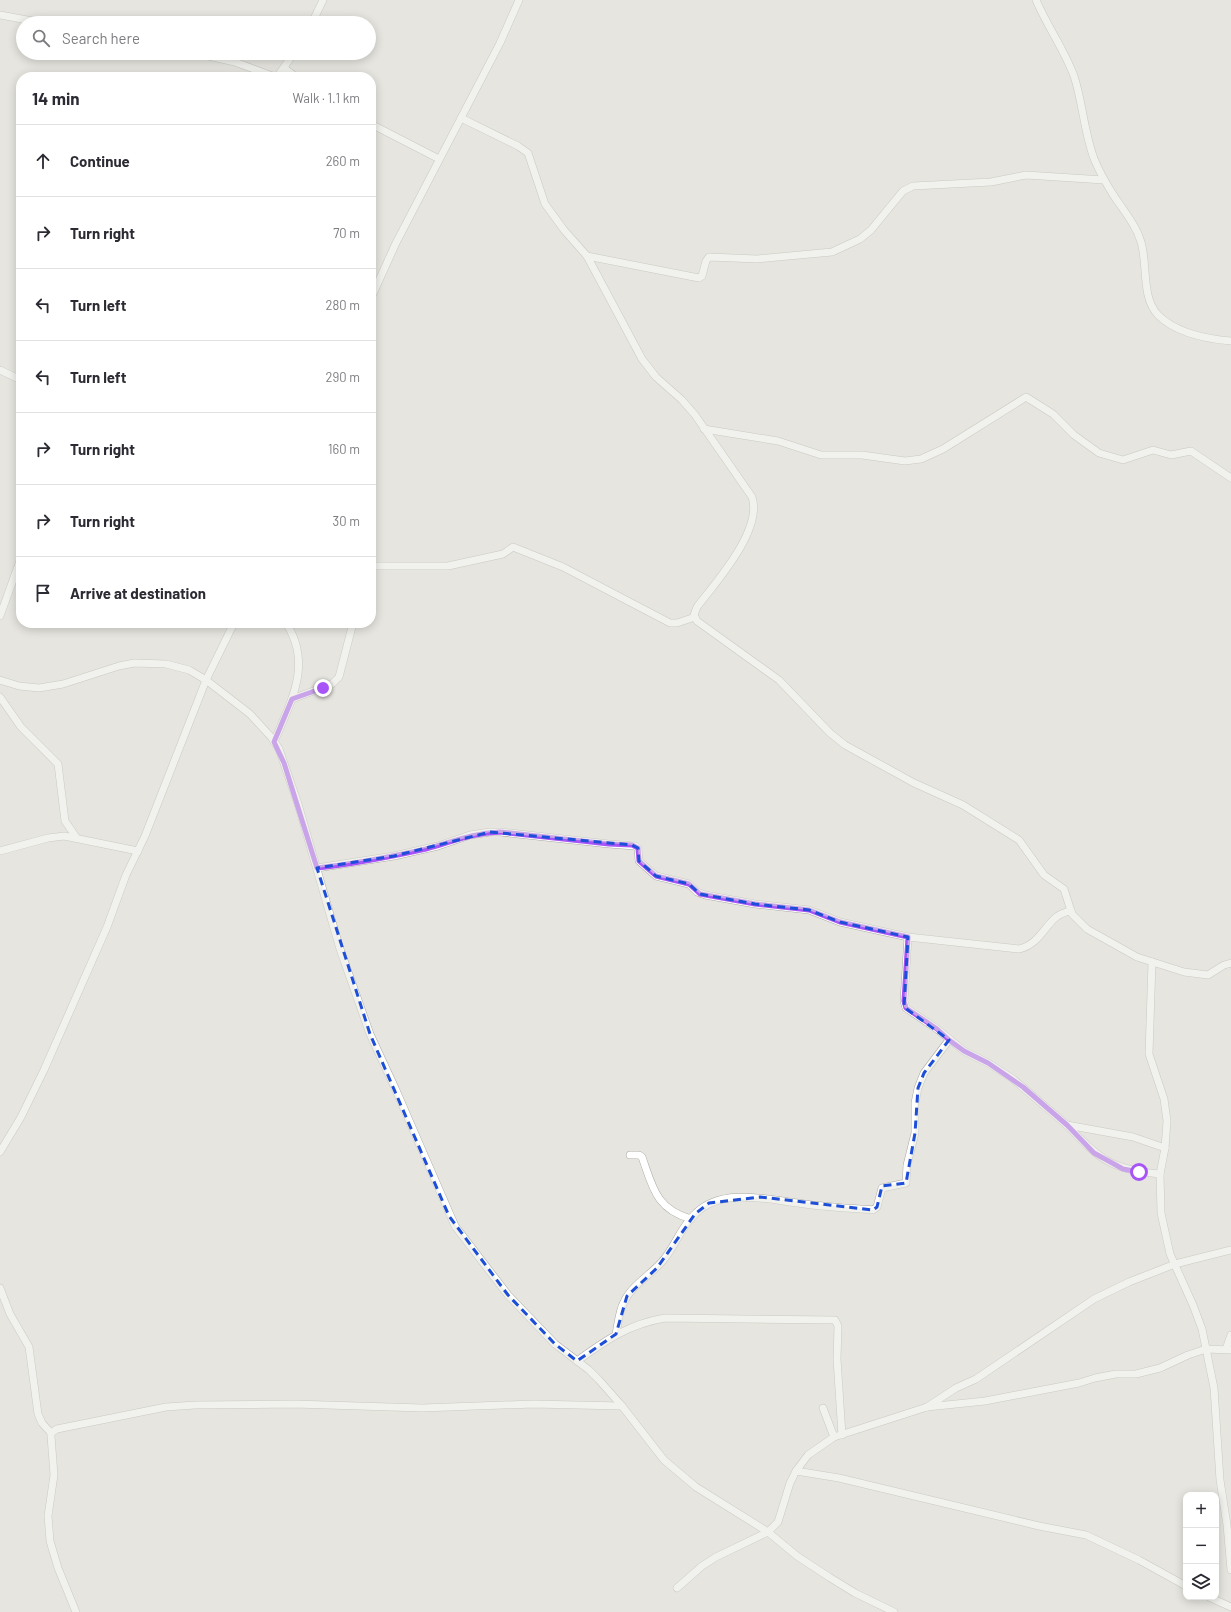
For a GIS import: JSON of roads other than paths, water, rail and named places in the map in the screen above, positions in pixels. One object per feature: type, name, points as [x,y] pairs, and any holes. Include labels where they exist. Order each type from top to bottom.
[{"type":"street","points":[[315,16],[323,0]]},
{"type":"street","points":[[376,287],[396,243],[500,43],[519,0]]},
{"type":"street","points":[[1036,0],[1066,57],[1074,76],[1095,159],[1104,180],[1126,212],[1141,242],[1146,263],[1149,298],[1157,314],[1183,330],[1204,337],[1231,341]]},
{"type":"street","points":[[0,15],[16,18]]},
{"type":"street","points":[[226,60],[262,72]]},
{"type":"street","points":[[280,72],[289,60]]},
{"type":"street","points":[[284,68],[289,72]]},
{"type":"street","points":[[461,118],[518,146],[528,153],[545,204],[564,230],[587,256],[642,359],[656,377],[687,405],[752,498],[755,509],[753,520],[745,539],[697,607],[695,617]]},
{"type":"street","points":[[376,127],[439,159]]},
{"type":"street","points":[[587,256],[699,278],[702,276],[706,261],[709,257],[757,259],[822,253],[845,247],[860,239],[871,230],[903,191],[913,186],[991,182],[1026,175],[1104,180]]},
{"type":"street","points":[[0,370],[16,378]]},
{"type":"street","points":[[704,429],[778,441],[817,455],[862,455],[892,460],[913,460],[931,456],[1026,397],[1053,414],[1074,435],[1099,453],[1123,460],[1153,450],[1171,455],[1192,451],[1231,478]]},
{"type":"street","points":[[376,566],[412,568],[453,566],[503,554],[513,547],[563,567],[667,622],[677,623],[695,617]]},
{"type":"street","points":[[0,616],[16,572]]},
{"type":"street","points":[[695,617],[705,627],[779,680],[826,729],[845,745],[914,783],[963,806],[1019,840],[1044,875],[1064,889],[1074,917],[1087,929],[1137,956],[1184,972],[1208,975],[1224,965],[1231,963]]},
{"type":"street","points":[[0,1152],[21,1117],[41,1076],[107,927],[126,875],[138,851],[171,773],[206,680],[232,628]]},
{"type":"street","points":[[274,742],[292,699],[300,658],[295,637],[289,628]]},
{"type":"street","points":[[292,699],[332,684],[339,677],[352,628]]},
{"type":"street","points":[[0,680],[20,686],[39,688],[63,684],[94,672],[134,663],[176,665],[206,680],[250,714],[279,749],[317,868],[340,949],[370,1034],[395,1088],[449,1216],[455,1226],[508,1295],[555,1344],[599,1380],[622,1406],[664,1460],[696,1488],[768,1532],[829,1577],[855,1593],[894,1612]]},
{"type":"street","points":[[0,697],[21,727],[58,764],[65,821],[76,837]]},
{"type":"street","points":[[317,868],[394,856],[438,846],[470,835],[500,832],[609,844],[632,845],[638,848],[639,861],[656,876],[689,884],[700,894],[755,904],[809,910],[840,922],[908,937],[1019,949],[1029,946],[1039,938],[1056,916],[1071,911]]},
{"type":"street","points":[[0,851],[58,836],[76,837],[138,851]]},
{"type":"street","points":[[908,937],[904,1006],[937,1029],[949,1040],[1013,1079],[1067,1125],[1094,1153],[1123,1169],[1160,1174]]},
{"type":"street","points":[[1152,962],[1149,1054],[1166,1108],[1165,1148],[1160,1174],[1159,1199],[1163,1229],[1170,1254],[1198,1317],[1214,1388],[1220,1480],[1227,1525],[1231,1570]]},
{"type":"street","points":[[616,1334],[622,1304],[627,1296],[666,1257],[691,1219],[708,1203],[734,1198],[760,1197],[813,1205],[875,1210],[882,1188],[906,1182],[907,1165],[915,1133],[915,1103],[918,1088],[924,1073],[949,1040]]},
{"type":"street","points":[[1067,1125],[1133,1137],[1165,1148]]},
{"type":"street","points":[[630,1155],[639,1155],[642,1158],[652,1187],[668,1209],[691,1219]]},
{"type":"street","points":[[677,1588],[711,1560],[768,1532],[778,1522],[796,1471],[808,1455],[834,1437],[900,1417],[927,1407],[956,1388],[976,1379],[1094,1299],[1129,1282],[1175,1264],[1231,1250]]},
{"type":"street","points":[[0,1288],[10,1314],[29,1347],[38,1414],[41,1421],[51,1433],[54,1475],[48,1516],[50,1541],[58,1568],[76,1612]]},
{"type":"street","points":[[577,1361],[616,1334],[650,1321],[665,1318],[836,1321],[842,1434]]},
{"type":"street","points":[[927,1407],[986,1401],[1079,1383],[1095,1378],[1148,1372],[1206,1350],[1229,1349],[1231,1335]]},
{"type":"street","points":[[51,1433],[57,1429],[98,1420],[166,1407],[195,1405],[295,1404],[422,1408],[533,1404],[622,1406]]},
{"type":"street","points":[[823,1408],[834,1437]]},
{"type":"street","points":[[796,1471],[838,1478],[1039,1526],[1086,1535],[1139,1560],[1183,1584]]},
{"type":"street","points":[[1216,1600],[1231,1607]]}]
